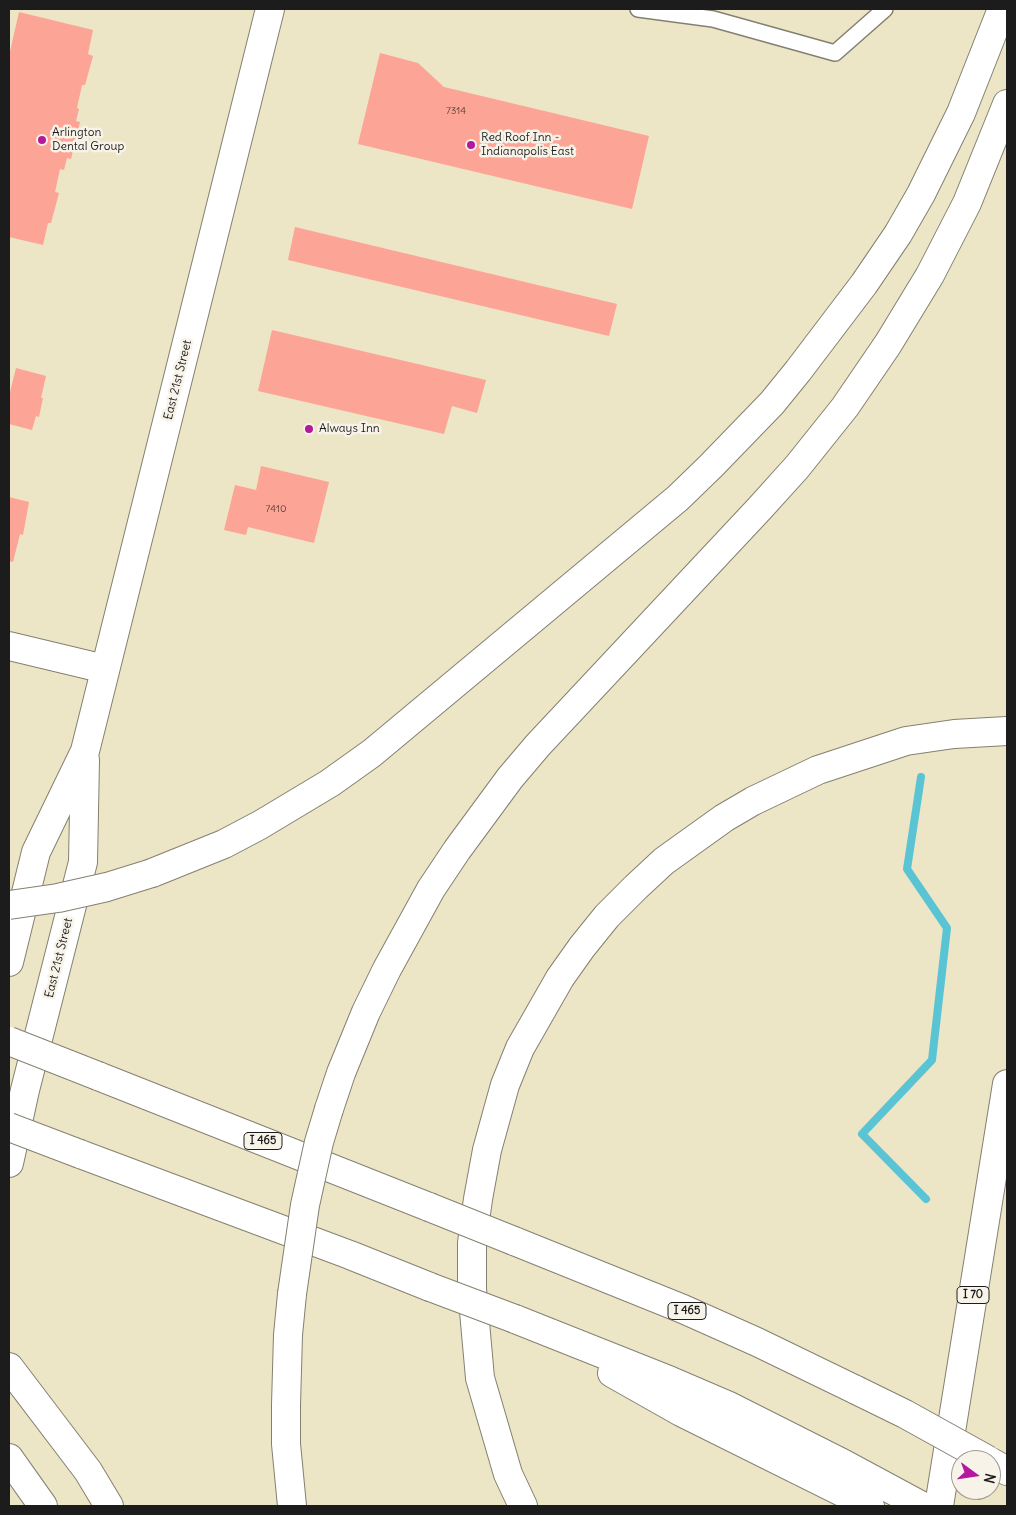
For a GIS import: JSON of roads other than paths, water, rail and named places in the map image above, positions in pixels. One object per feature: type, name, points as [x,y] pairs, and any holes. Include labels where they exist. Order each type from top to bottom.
[{"type":"main road","name":"East 21st Street","points":[[9,962],[36,852],[85,751],[270,9]]},
{"type":"main road","points":[[9,905],[66,896],[152,873],[224,844],[260,826],[323,788],[372,753],[678,498],[712,466],[772,403],[832,328],[898,234],[921,194],[958,120],[1002,9]]},
{"type":"main road","points":[[292,1506],[286,1444],[288,1335],[295,1265],[306,1197],[319,1142],[341,1073],[366,1012],[387,970],[431,889],[504,785],[538,745],[797,467],[845,407],[888,344],[930,275],[967,203],[1007,104]]},
{"type":"main road","points":[[9,646],[105,669]]},
{"type":"main road","points":[[523,1506],[508,1474],[480,1378],[472,1289],[472,1242],[487,1150],[505,1085],[520,1048],[544,1006],[582,947],[607,916],[664,861],[724,818],[753,801],[818,770],[851,758],[906,741],[997,732]]},
{"type":"main road","name":"East 21st Street","points":[[9,1162],[25,1090],[83,862],[85,751]]},
{"type":"main road","name":"I 465","points":[[9,1041],[429,1207],[683,1310],[757,1342],[856,1390],[905,1414],[970,1450]]},
{"type":"main road","name":"I 70","points":[[939,1506],[1007,1084]]},
{"type":"main road","points":[[9,1127],[350,1255],[663,1378],[727,1405],[842,1477],[922,1506]]},
{"type":"main road","points":[[9,1367],[88,1471],[109,1506]]},
{"type":"main road","points":[[9,1458],[43,1506]]},
{"type":"main road","points":[[842,1477],[870,1506]]},
{"type":"lane","points":[[638,9],[713,20],[835,53],[885,9]]},
{"type":"waterway","points":[[921,777],[907,869],[947,928],[932,1060],[862,1134],[926,1199]]},
{"type":"place","name":"Arlington Dental Group","points":[[42,140]]},
{"type":"place","name":"Red Roof Inn - Indianapolis East","points":[[471,145]]},
{"type":"place","name":"Always Inn","points":[[309,429]]}]
